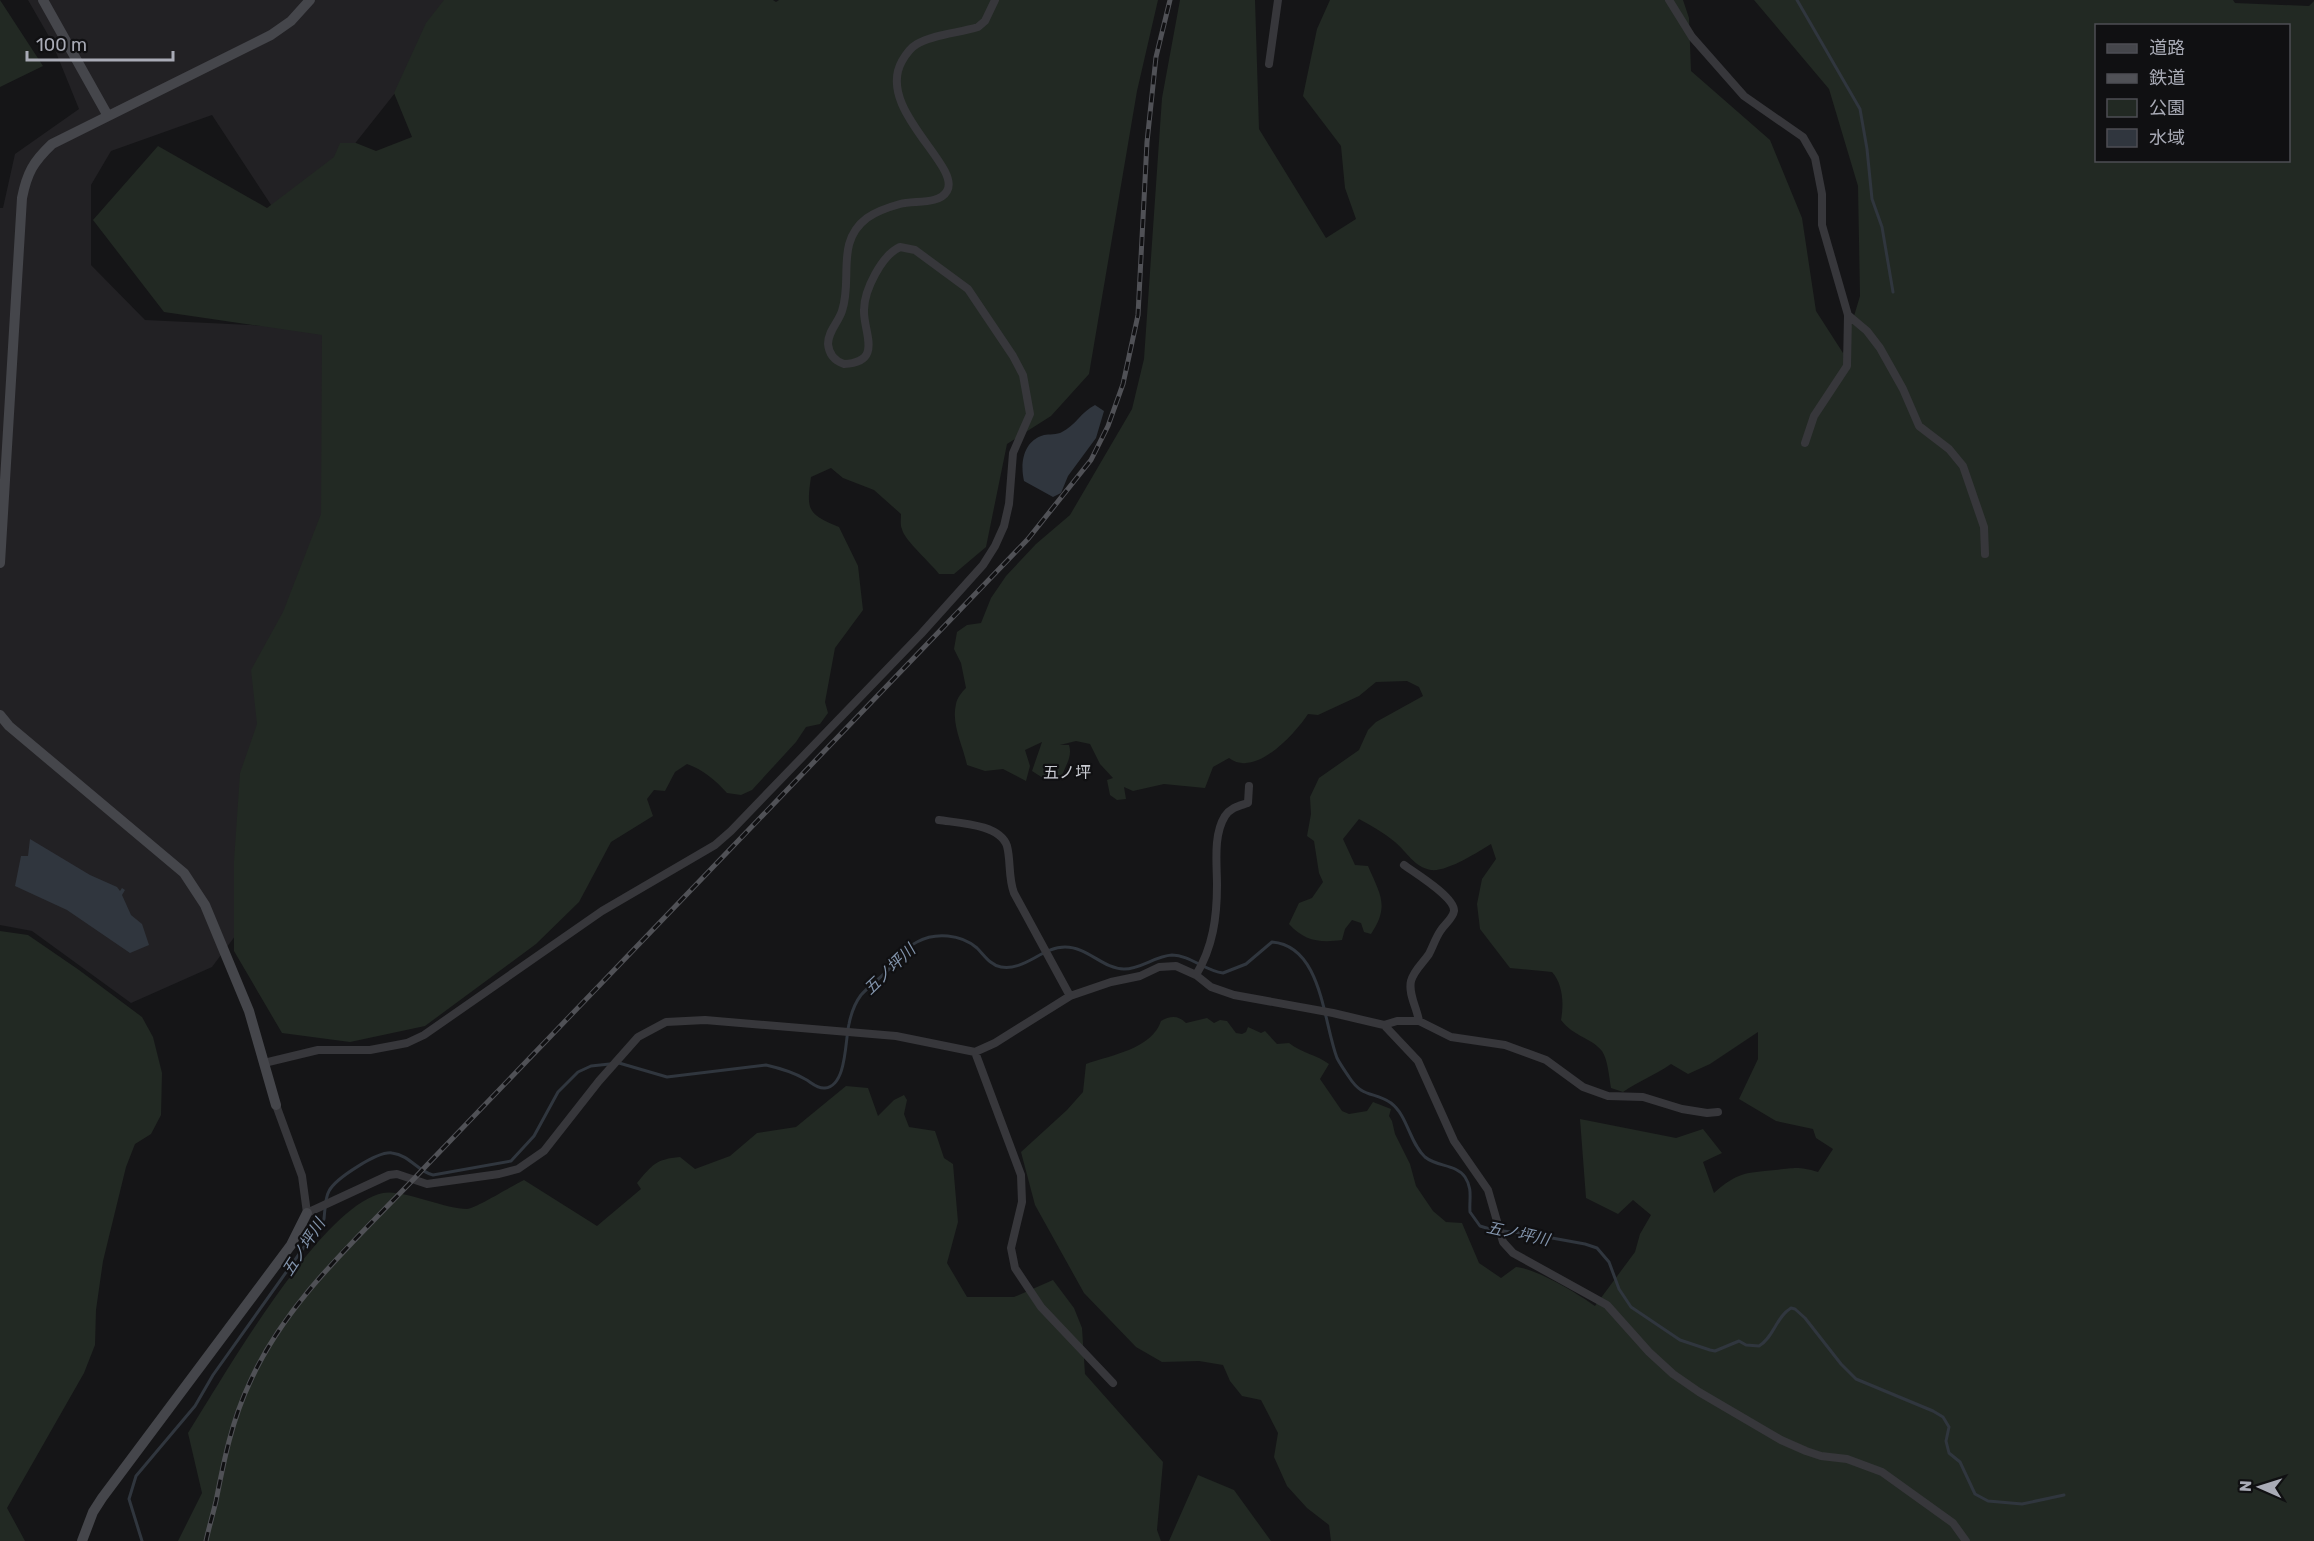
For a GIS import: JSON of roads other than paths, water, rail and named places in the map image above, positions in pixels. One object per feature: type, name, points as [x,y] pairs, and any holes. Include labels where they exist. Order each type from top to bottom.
[{"type":"street","points":[[43,0],[108,116]]},
{"type":"street","points":[[0,563],[22,198],[27,176],[38,157],[52,144],[271,35],[291,21],[310,0]]},
{"type":"street","points":[[264,1063],[318,1050],[370,1050],[407,1043],[423,1035],[602,911],[715,845],[921,634],[983,565],[1004,526],[1009,504],[1013,453],[1030,414],[1023,375],[1013,356],[968,290],[915,250],[908,247],[895,249],[871,282],[864,310],[869,336],[869,348],[865,356],[859,361],[844,364],[834,358],[828,344],[829,335],[841,313],[844,302],[848,245],[853,231],[868,218],[885,209],[903,203],[935,200],[946,194],[949,189],[949,179],[938,159],[907,117],[897,88],[899,66],[909,50],[918,43],[978,27],[985,21],[996,0]]},
{"type":"street","points":[[1269,64],[1278,0]]},
{"type":"street","points":[[1670,0],[1692,37],[1744,96],[1803,137],[1815,158],[1822,194],[1822,225],[1848,315],[1847,366],[1814,416],[1805,443]]},
{"type":"street","points":[[1848,315],[1867,331],[1880,348],[1904,389],[1919,426],[1949,449],[1963,466],[1984,528],[1985,554]]},
{"type":"street","points":[[0,715],[9,726],[184,873],[205,905],[249,1011],[276,1105],[302,1176],[311,1212]]},
{"type":"street","points":[[1196,975],[1206,959],[1212,939],[1217,885],[1216,855],[1220,827],[1232,808],[1248,803],[1249,786]]},
{"type":"street","points":[[939,820],[983,827],[997,834],[1005,843],[1009,881],[1014,893],[1070,996]]},
{"type":"street","points":[[1404,865],[1441,892],[1453,904],[1454,910],[1451,918],[1439,932],[1428,956],[1411,979],[1410,987],[1419,1021]]},
{"type":"street","points":[[82,1541],[93,1512],[102,1498],[291,1245],[311,1212],[389,1175],[397,1174],[427,1184],[499,1174],[518,1169],[544,1151],[599,1081],[638,1037],[666,1022],[705,1020],[896,1036],[975,1052],[995,1043],[1070,996],[1111,982],[1140,976],[1166,965],[1184,968],[1211,987],[1234,995],[1333,1012],[1384,1025],[1419,1021],[1451,1037],[1505,1046],[1546,1060],[1583,1087],[1608,1096],[1643,1097],[1682,1109],[1707,1113],[1718,1112]]},
{"type":"street","points":[[1384,1025],[1418,1061],[1454,1141],[1488,1190],[1503,1242],[1513,1253],[1607,1305],[1626,1329],[1657,1359],[1673,1374],[1699,1392],[1781,1440],[1806,1451],[1821,1456],[1847,1459],[1882,1472],[1953,1523],[1966,1541]]},
{"type":"street","points":[[975,1052],[1021,1175],[1022,1202],[1011,1248],[1015,1268],[1041,1307],[1113,1383]]},
{"type":"water","points":[[1095,405],[1104,411],[1096,438],[1068,476],[1061,493],[1053,497],[1024,481],[1023,460],[1031,442],[1044,435],[1058,434],[1067,429]]},
{"type":"water","points":[[30,839],[90,875],[117,887],[120,891],[122,888],[125,890],[122,895],[131,915],[142,924],[149,945],[130,953],[67,910],[15,886],[21,856],[28,856]]},
{"type":"waterway","points":[[1797,0],[1860,109],[1872,199],[1882,227],[1893,292]]},
{"type":"waterway","name":"五ノ坪川","points":[[142,1541],[129,1499],[136,1476],[195,1406],[213,1375],[324,1219],[329,1191],[340,1179],[377,1156],[392,1153],[404,1157],[423,1171],[433,1175],[511,1161],[534,1136],[558,1092],[578,1072],[591,1066],[619,1063],[667,1077],[766,1065],[796,1074],[825,1088],[832,1085],[841,1071],[850,1020],[861,995],[909,947],[924,939],[940,936],[956,937],[971,943],[994,964],[1001,967],[1018,966],[1049,951],[1065,947],[1081,950],[1116,968],[1130,968],[1172,955],[1223,973],[1246,964],[1272,942],[1289,947],[1301,957],[1311,971],[1318,988],[1337,1058],[1349,1077],[1359,1089],[1385,1099],[1397,1108],[1415,1144],[1425,1157],[1457,1170],[1465,1177],[1470,1190],[1470,1212],[1480,1226],[1597,1248],[1609,1262],[1619,1289],[1631,1307],[1680,1340],[1710,1350],[1715,1351],[1739,1341],[1746,1345],[1759,1346],[1768,1338],[1782,1316],[1791,1308],[1795,1309],[1856,1379],[1943,1417],[1949,1427],[1946,1441],[1949,1453],[1960,1462],[1975,1494],[1988,1501],[2022,1504],[2064,1495]]},
{"type":"railway","points":[[206,1541],[229,1440],[244,1396],[266,1351],[306,1294],[353,1241],[1028,539],[1091,460],[1108,426],[1123,384],[1138,315],[1147,142],[1156,57],[1170,0]]},
{"type":"district","name":"五ノ坪","points":[[1067,772]]}]
